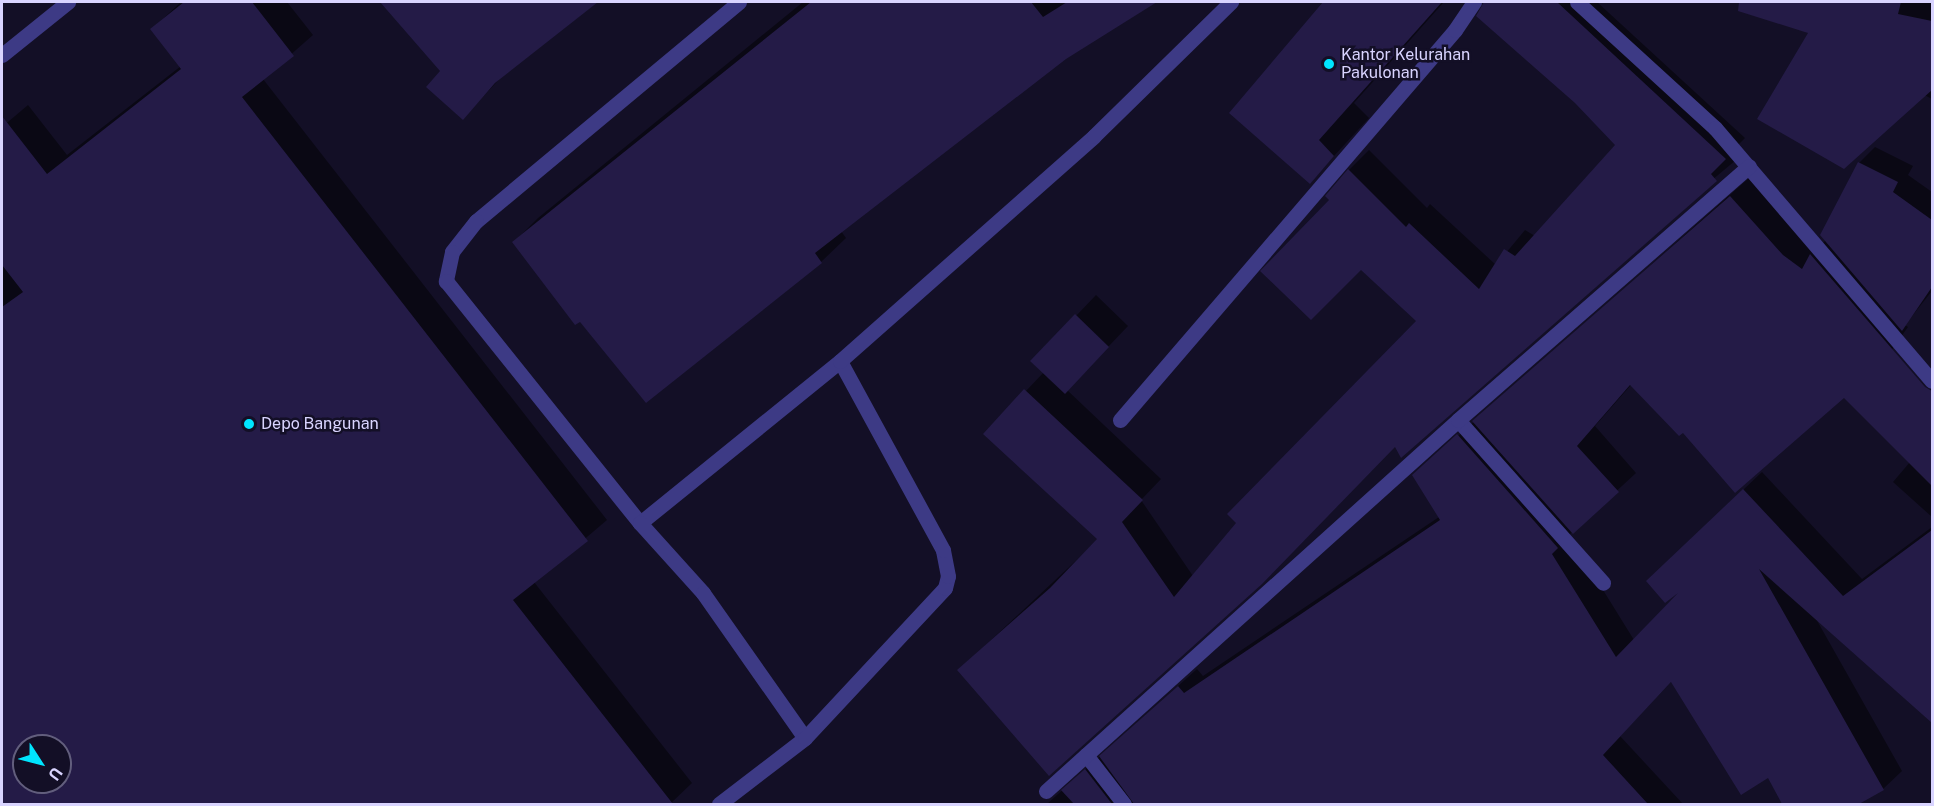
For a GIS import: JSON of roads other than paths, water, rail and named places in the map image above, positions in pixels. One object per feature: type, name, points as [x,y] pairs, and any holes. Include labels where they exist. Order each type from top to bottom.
[{"type":"street","points":[[2,55],[68,2]]},
{"type":"street","points":[[739,2],[476,221],[452,252],[446,281],[640,523],[703,593],[805,738]]},
{"type":"street","points":[[640,523],[840,360],[1094,136],[1231,2]]},
{"type":"street","points":[[1119,420],[1455,30],[1474,2]]},
{"type":"street","points":[[1577,2],[1715,128],[1932,381]]},
{"type":"street","points":[[1046,791],[1458,420],[1749,166]]},
{"type":"street","points":[[719,804],[805,738],[940,594],[948,576],[944,550],[840,360]]},
{"type":"street","points":[[1458,420],[1603,583]]},
{"type":"street","points":[[1086,755],[1124,804]]},
{"type":"place","name":"Kantor Kelurahan Pakulonan","points":[[1329,64]]},
{"type":"place","name":"Depo Bangunan","points":[[249,424]]}]
